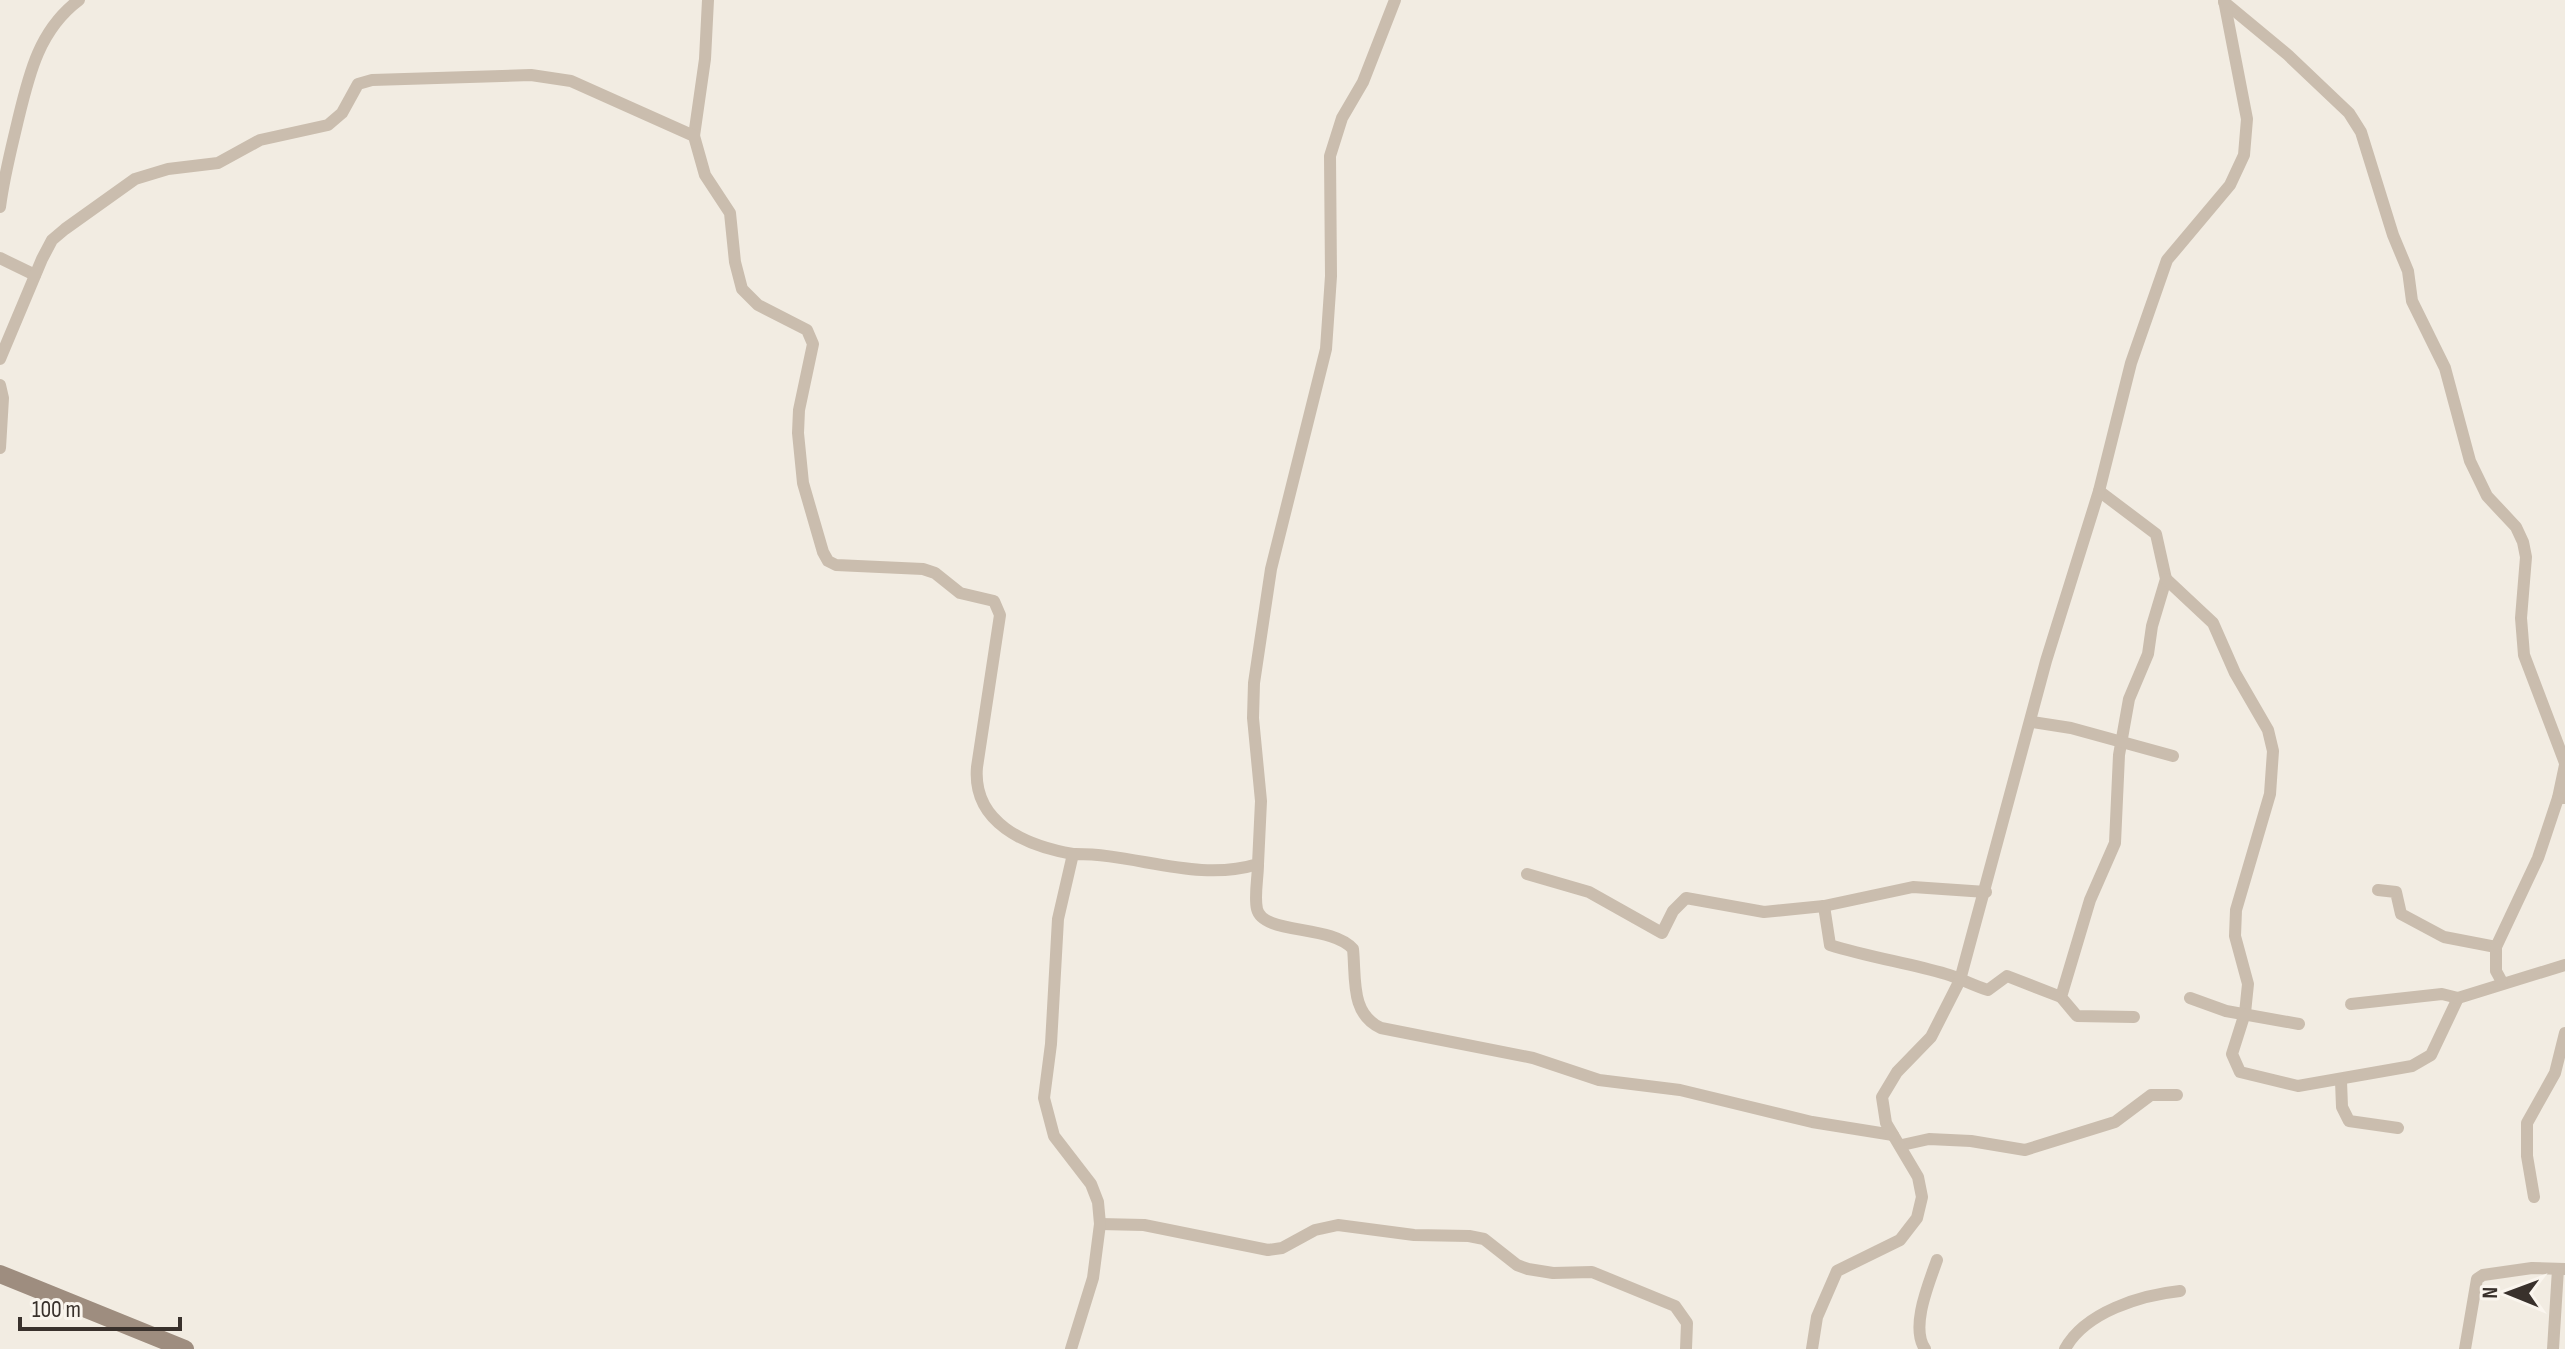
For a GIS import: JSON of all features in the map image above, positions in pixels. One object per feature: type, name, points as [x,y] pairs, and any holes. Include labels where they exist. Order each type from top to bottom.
[{"type":"main road","points":[[0,1274],[185,1349]]},
{"type":"street","points":[[0,207],[5,167],[30,67],[61,15],[79,0]]},
{"type":"street","points":[[708,0],[705,59],[694,136],[705,175],[730,213],[735,262],[742,289],[758,305],[807,330],[813,344],[799,410],[798,433],[803,483],[823,552],[828,561],[836,565],[923,569],[935,573],[960,593],[994,601],[1000,615],[977,767],[978,793],[983,807],[1019,839],[1044,849],[1203,872],[1227,872],[1258,864]]},
{"type":"street","points":[[1395,0],[1363,82],[1342,118],[1330,156],[1331,276],[1326,349],[1271,569],[1254,683],[1253,718],[1261,801],[1256,906],[1259,916],[1266,922],[1315,930],[1347,942],[1353,949],[1363,1016],[1381,1028],[1533,1058],[1599,1080],[1680,1090],[1897,1140],[1971,1141],[2025,1150],[2115,1122],[2151,1095],[2177,1095]]},
{"type":"street","points":[[1812,1349],[1817,1317],[1837,1271],[1900,1240],[1917,1218],[1922,1197],[1918,1177],[1882,1110],[1888,1084],[1931,1037],[1960,980],[2046,661],[2099,491],[2131,363],[2167,260],[2230,185],[2244,155],[2247,119],[2224,1]]},
{"type":"street","points":[[2224,1],[2288,55],[2349,113],[2361,132],[2408,271],[2412,301],[2445,368],[2470,461],[2487,496],[2516,527],[2523,542],[2526,557],[2521,618],[2524,655],[2565,764],[2562,798],[2496,947],[2496,971],[2502,982]]},
{"type":"street","points":[[0,359],[52,240],[135,179],[168,169],[218,163],[260,140],[328,125],[342,113],[358,84],[372,80],[531,75],[571,81],[694,136]]},
{"type":"street","points":[[0,258],[35,275]]},
{"type":"street","points":[[0,385],[3,398],[0,448]]},
{"type":"street","points":[[2061,997],[2090,900],[2115,843],[2121,743],[2131,690],[2148,654],[2152,626],[2166,579],[2156,534],[2099,491]]},
{"type":"street","points":[[2166,579],[2213,623],[2235,673],[2268,730],[2273,751],[2270,794],[2255,854],[2243,880],[2234,925],[2247,972],[2245,1013],[2232,1054],[2240,1072],[2298,1086],[2341,1081],[2423,1061],[2431,1055],[2458,998]]},
{"type":"street","points":[[2032,722],[2071,728],[2173,756]]},
{"type":"street","points":[[1071,1349],[1093,1278],[1100,1224],[1098,1202],[1091,1184],[1054,1136],[1044,1098],[1051,1044],[1058,919],[1073,854]]},
{"type":"street","points":[[1527,874],[1589,892],[1662,933],[1673,911],[1686,898],[1764,912],[1824,906],[1913,887],[1986,892]]},
{"type":"street","points":[[2378,890],[2396,892],[2401,914],[2444,937],[2496,947]]},
{"type":"street","points":[[1824,906],[1830,945],[1991,990],[2007,976],[2061,997],[2070,1012],[2086,1018],[2134,1017]]},
{"type":"street","points":[[2351,1004],[2442,994],[2458,998],[2502,982],[2563,969]]},
{"type":"street","points":[[2190,998],[2226,1011],[2299,1024]]},
{"type":"street","points":[[2534,1197],[2527,1156],[2527,1123],[2555,1073],[2565,1033]]},
{"type":"street","points":[[2341,1081],[2342,1107],[2349,1121],[2398,1128]]},
{"type":"street","points":[[1100,1224],[1144,1225],[1268,1250],[1282,1248],[1315,1230],[1338,1225],[1414,1235],[1484,1239],[1528,1269],[1553,1273],[1592,1272],[1675,1306],[1687,1323],[1686,1349]]},
{"type":"street","points":[[1925,1349],[1921,1343],[1923,1307],[1937,1260]]},
{"type":"street","points":[[2465,1349],[2477,1279],[2532,1268],[2562,1269],[2553,1349]]},
{"type":"street","points":[[2065,1349],[2074,1334],[2087,1323],[2143,1297],[2180,1291]]}]
